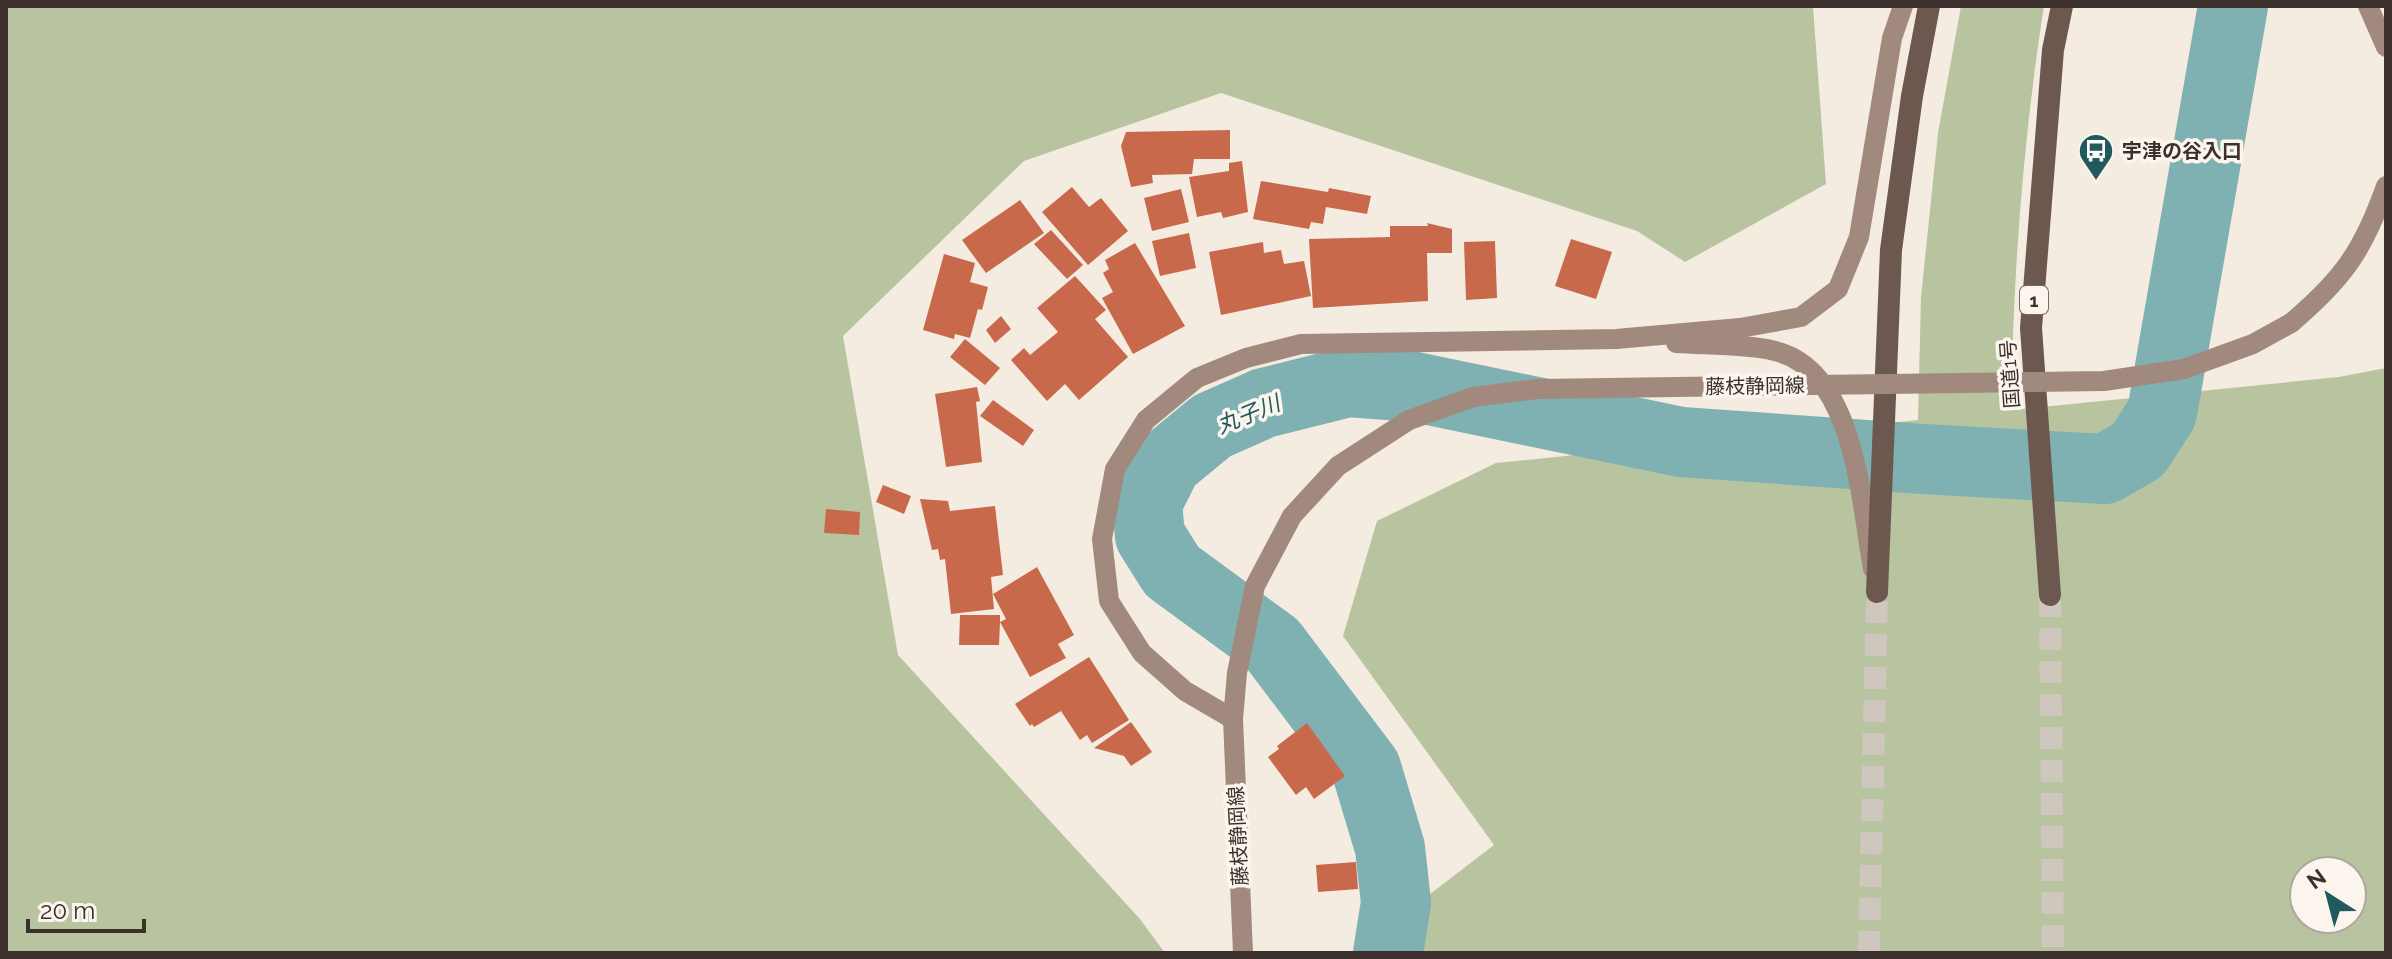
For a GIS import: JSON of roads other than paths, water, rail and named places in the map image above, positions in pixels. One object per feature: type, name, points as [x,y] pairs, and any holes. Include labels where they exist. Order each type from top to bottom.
[{"type":"highway","points":[[1877,592],[1891,250],[1912,96],[1929,6]]},
{"type":"highway","name":"国道1号","points":[[2050,595],[2031,328],[2053,50],[2062,6]]},
{"type":"main road","points":[[1233,719],[1185,691],[1142,653],[1109,601],[1102,539],[1115,469],[1146,420],[1197,378],[1246,358],[1301,344],[1616,339],[1740,328],[1801,317],[1838,289],[1859,237],[1892,38],[1903,6]]},
{"type":"main road","points":[[2368,6],[2386,47]]},
{"type":"main road","name":"藤枝静岡線","points":[[1243,953],[1233,719],[1237,673],[1255,586],[1292,516],[1338,466],[1409,420],[1473,397],[1537,389],[2104,381],[2184,369],[2253,344],[2291,323],[2327,293],[2353,260],[2374,221],[2386,186]]},
{"type":"main road","points":[[1616,339],[1776,351],[1811,369],[1830,392],[1850,446],[1877,592]]},
{"type":"waterway","name":"丸子川","points":[[1388,953],[1396,903],[1390,848],[1366,768],[1273,645],[1172,571],[1150,536],[1147,503],[1167,463],[1212,426],[1264,403],[1348,382],[1415,387],[1681,442],[2105,469],[2138,450],[2162,413],[2233,6]]},
{"type":"tunnel","points":[[1869,953],[1877,592]]},
{"type":"tunnel","points":[[2050,595],[2053,953]]},
{"type":"place","name":"宇津の谷入口","points":[[2096,182]]}]
